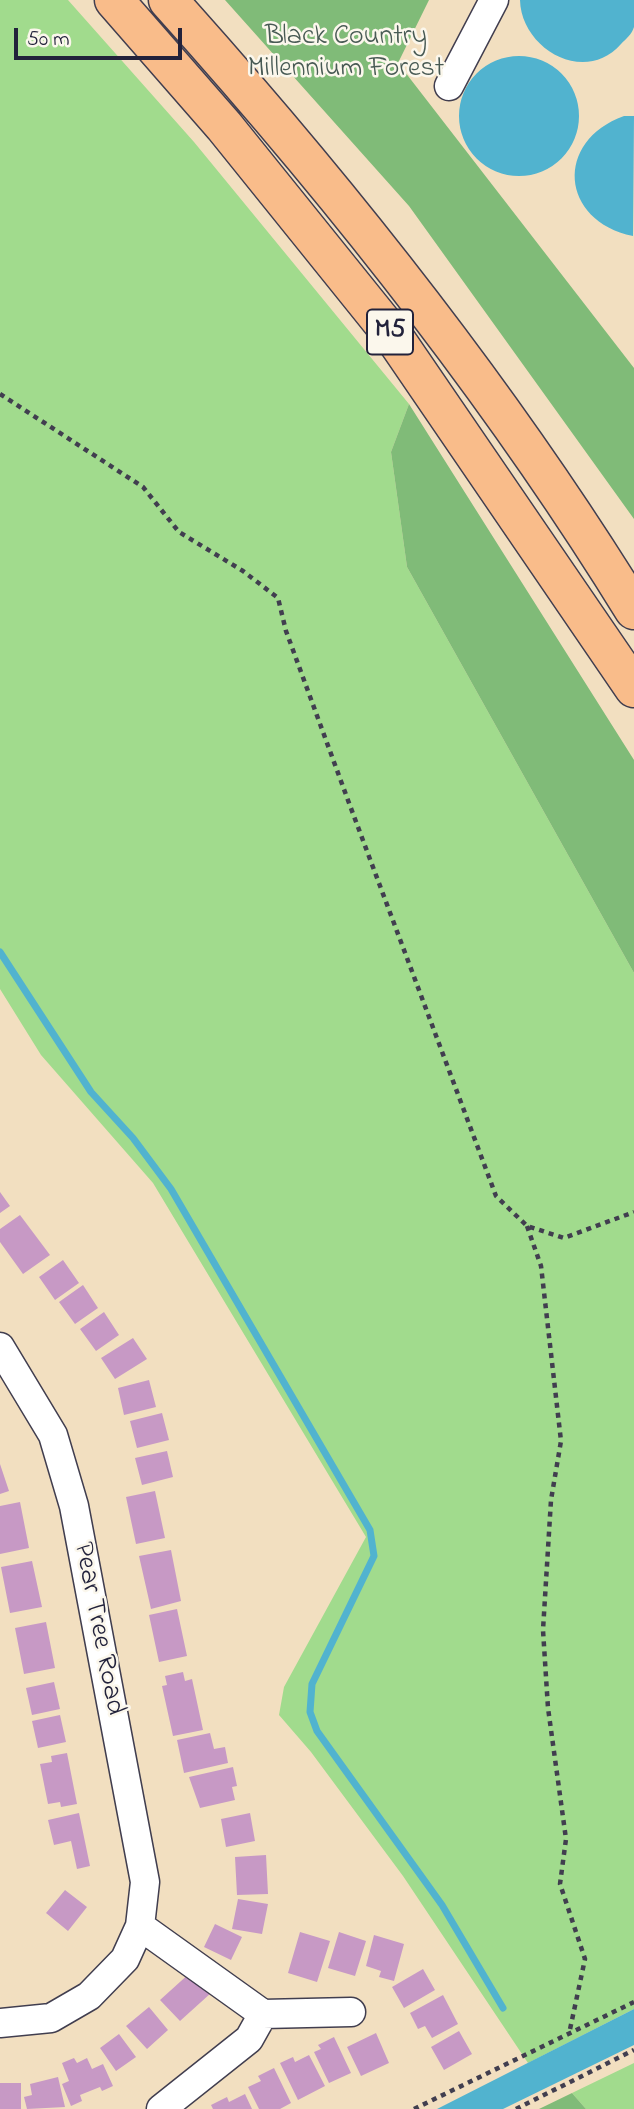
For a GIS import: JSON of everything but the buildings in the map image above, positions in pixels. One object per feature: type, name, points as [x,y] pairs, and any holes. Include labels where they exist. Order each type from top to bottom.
[{"type":"highway","name":"M5","points":[[114,0],[224,126],[394,337],[634,688]]},
{"type":"highway","name":"M5","points":[[168,0],[256,97],[430,315],[597,550],[634,610]]},
{"type":"street","points":[[449,86],[494,0]]},
{"type":"street","name":"Pear Tree Road","points":[[0,1347],[53,1435],[74,1506],[145,1882],[140,1926],[125,1959],[89,1996],[51,2018],[0,2023]]},
{"type":"street","points":[[140,1926],[263,2014],[351,2012]]},
{"type":"street","points":[[161,2109],[249,2039],[263,2014]]},
{"type":"path","points":[[0,394],[143,487],[179,532],[243,570],[278,598],[286,631],[344,791],[496,1196],[527,1226],[564,1238],[634,1212]]},
{"type":"path","points":[[527,1226],[541,1266],[561,1441],[551,1500],[543,1630],[548,1708],[566,1839],[561,1884],[585,1959],[569,2034]]},
{"type":"path","points":[[414,2109],[634,2002]]},
{"type":"path","points":[[516,2109],[634,2050]]},
{"type":"green space","points":[[0,0],[68,0],[194,142],[409,404],[391,452],[407,567],[634,973],[634,2009],[528,2063],[403,1876],[311,1752],[279,1715],[284,1687],[366,1537],[153,1183],[41,1055],[0,989]]},
{"type":"green space","name":"Black Country Millennium Forest","points":[[225,0],[429,0],[398,63],[634,368],[634,519],[409,206]]},
{"type":"green space","points":[[409,404],[634,760],[634,973],[407,567],[391,452]]},
{"type":"green space","points":[[634,2063],[634,2109],[586,2109],[572,2093]]},
{"type":"green space","points":[[572,2093],[586,2109],[539,2109]]},
{"type":"water","points":[[520,0],[634,0],[634,27],[627,38],[606,56],[590,62],[573,61],[557,56],[531,33],[523,17]]},
{"type":"water","points":[[519,56],[542,61],[561,74],[574,93],[579,116],[574,139],[561,158],[542,171],[519,176],[496,171],[477,158],[464,139],[459,116],[464,93],[477,74],[496,61]]},
{"type":"water","points":[[624,116],[634,116],[633,236],[609,228],[591,214],[580,198],[575,180],[577,161],[586,143],[601,128]]},
{"type":"water","points":[[634,2009],[634,2045],[503,2109],[437,2109]]},
{"type":"waterway","points":[[0,952],[91,1092],[133,1138],[171,1189],[370,1530],[374,1556],[312,1684],[310,1712],[317,1731],[442,1905],[503,2008]]}]
